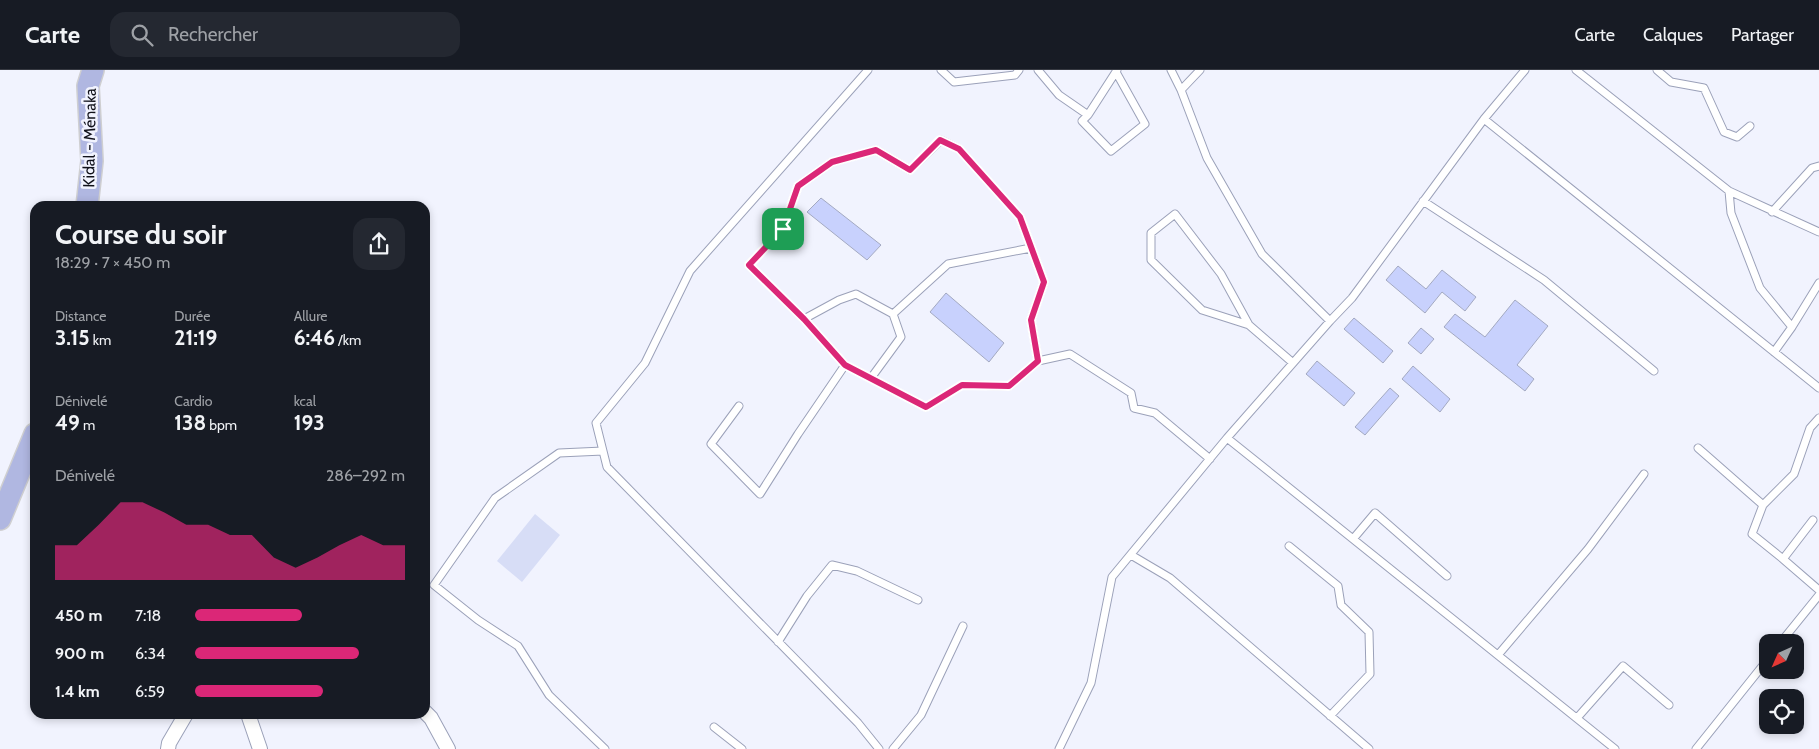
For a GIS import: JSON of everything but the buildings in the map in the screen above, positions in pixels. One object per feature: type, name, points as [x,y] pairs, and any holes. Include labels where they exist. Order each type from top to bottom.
[{"type":"main road","name":"Kidal - Ménaka","points":[[88,201],[92,161],[88,86],[93,70]]},
{"type":"main road","points":[[0,519],[30,446]]},
{"type":"street","points":[[430,717],[448,749]]},
{"type":"street","points":[[168,749],[183,719]]},
{"type":"street","points":[[250,719],[260,749]]},
{"type":"lane","points":[[868,70],[690,271],[645,363],[596,423],[607,467],[858,723],[879,749]]},
{"type":"lane","points":[[941,70],[954,82],[1015,75],[1019,70]]},
{"type":"lane","points":[[1038,70],[1059,95],[1088,115]]},
{"type":"lane","points":[[1171,70],[1181,90],[1207,158],[1262,254],[1330,321]]},
{"type":"lane","points":[[1181,90],[1200,70]]},
{"type":"lane","points":[[1059,749],[1091,683],[1112,578],[1227,438],[1352,298],[1484,119],[1525,70]]},
{"type":"lane","points":[[1657,70],[1671,82],[1704,88],[1724,132],[1737,137],[1750,126]]},
{"type":"lane","points":[[1116,71],[1145,124],[1111,151],[1082,121],[1088,115],[1116,71]]},
{"type":"lane","points":[[1579,71],[1729,192],[1819,232]]},
{"type":"lane","points":[[1484,119],[1819,388]]},
{"type":"lane","points":[[1038,361],[1031,320],[1044,282],[1020,217],[959,149],[940,140],[910,170],[876,150],[832,162],[798,186],[783,229],[749,265],[804,319],[845,365],[926,407],[962,385],[1009,386],[1038,361],[1070,354],[1131,393],[1134,408],[1156,413],[1210,459]]},
{"type":"lane","points":[[1772,212],[1812,168],[1819,166]]},
{"type":"lane","points":[[1729,192],[1730,213],[1760,288],[1792,327]]},
{"type":"lane","points":[[1424,201],[1544,280],[1654,372]]},
{"type":"lane","points":[[1248,325],[1202,310],[1150,260],[1151,233],[1175,214],[1221,274],[1248,325],[1293,363]]},
{"type":"lane","points":[[893,314],[948,264],[1032,248]]},
{"type":"lane","points":[[1774,352],[1819,283]]},
{"type":"lane","points":[[804,319],[839,300],[856,294],[893,314],[901,337],[871,378]]},
{"type":"lane","points":[[739,406],[711,444],[760,494],[845,365]]},
{"type":"lane","points":[[1819,418],[1810,428],[1794,474],[1763,505],[1752,534],[1819,590]]},
{"type":"lane","points":[[1227,438],[1616,749]]},
{"type":"lane","points":[[1698,448],[1763,505]]},
{"type":"lane","points":[[603,451],[559,453],[495,498],[434,585],[478,620],[518,646],[549,695],[605,749]]},
{"type":"lane","points":[[1498,655],[1588,549],[1644,474]]},
{"type":"lane","points":[[1353,539],[1375,513],[1448,576]]},
{"type":"lane","points":[[1783,559],[1813,520]]},
{"type":"lane","points":[[1289,546],[1338,586],[1341,605],[1369,632],[1370,674],[1330,716]]},
{"type":"lane","points":[[1131,555],[1170,578],[1369,749]]},
{"type":"lane","points":[[778,642],[807,596],[832,565],[857,572],[918,600]]},
{"type":"lane","points":[[1787,634],[1819,595]]},
{"type":"lane","points":[[894,749],[921,715],[963,626]]},
{"type":"lane","points":[[1577,718],[1623,666],[1669,705]]},
{"type":"lane","points":[[1696,749],[1759,670]]},
{"type":"lane","points":[[714,727],[742,749]]},
{"type":"shaded area","points":[[535,514],[560,535],[522,582],[497,561]]},
{"type":"route","points":[[940,140],[959,149],[1020,217],[1044,282],[1031,320],[1038,361],[1009,386],[962,385],[926,407],[845,365],[804,319],[749,265],[783,229],[798,186],[832,162],[876,150],[910,170],[940,140]]}]
